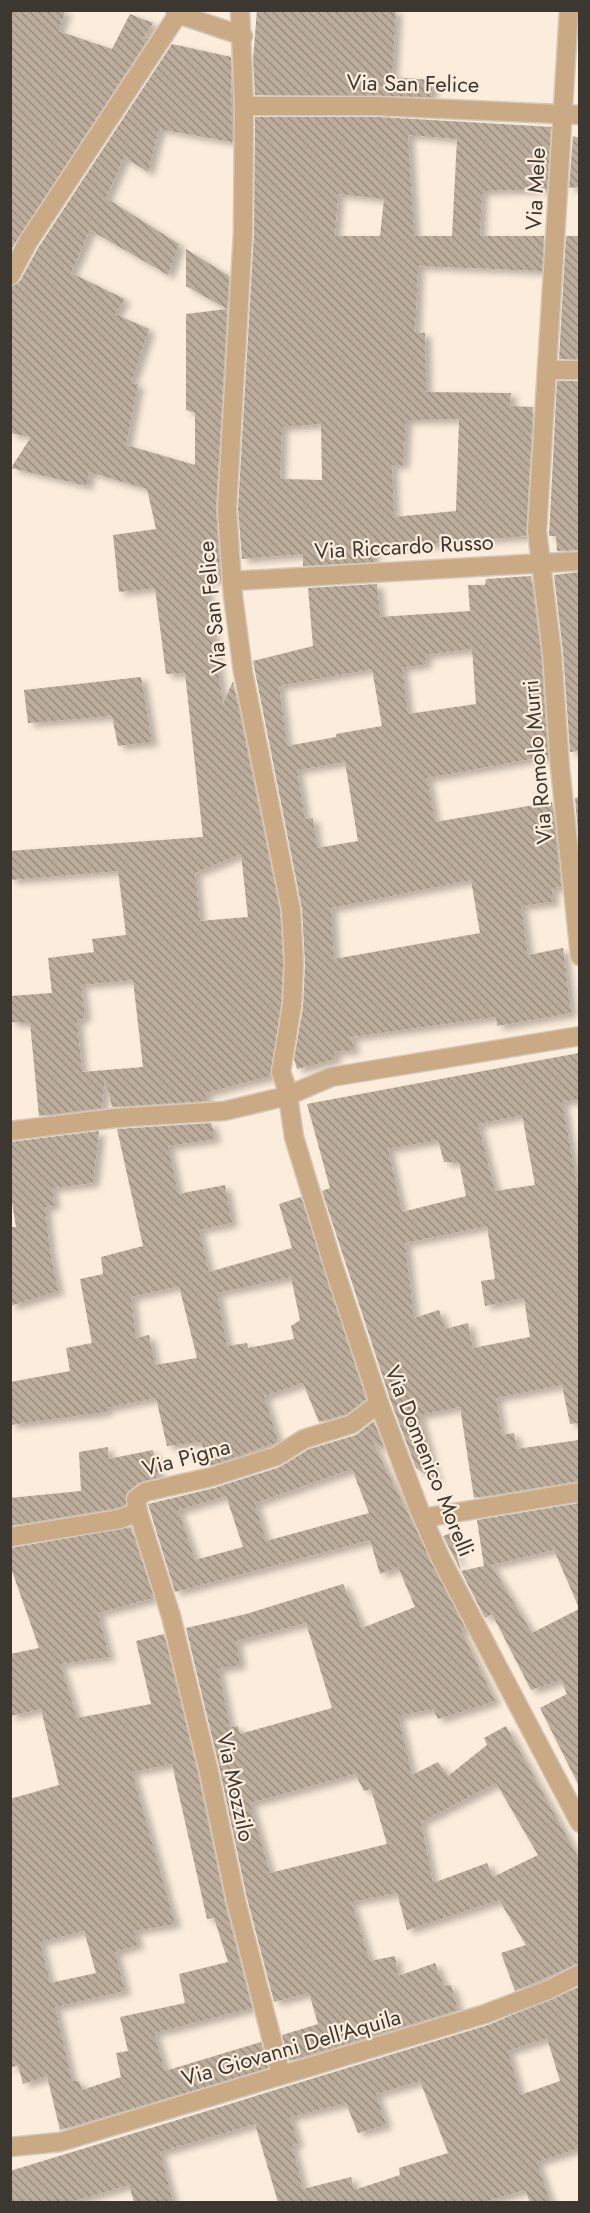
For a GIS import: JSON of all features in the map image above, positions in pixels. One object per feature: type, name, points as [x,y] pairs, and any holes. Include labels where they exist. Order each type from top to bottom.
[{"type":"street","name":"Via San Felice","points":[[240,10],[243,36],[244,106],[243,232],[227,508],[232,580],[243,672],[291,910],[294,963],[292,1005],[281,1072],[287,1096]]},
{"type":"street","name":"Via Mele","points":[[538,563],[537,531],[547,370],[571,114],[569,10]]},
{"type":"street","points":[[10,276],[28,242],[176,12],[243,36]]},
{"type":"street","name":"Via San Felice","points":[[244,106],[378,106],[571,114]]},
{"type":"street","points":[[547,370],[579,370]]},
{"type":"street","name":"Via Riccardo Russo","points":[[232,580],[579,561]]},
{"type":"street","name":"Via Romolo Murri","points":[[538,563],[552,653],[560,768],[579,956]]},
{"type":"street","points":[[10,1131],[116,1118],[224,1111],[287,1096],[331,1077],[579,1036]]},
{"type":"street","name":"Via Domenico Morelli","points":[[287,1096],[294,1137],[379,1403],[423,1518],[440,1557],[579,1823]]},
{"type":"street","name":"Via Pigna","points":[[10,1538],[120,1519],[138,1512],[136,1499],[145,1492],[211,1477],[277,1456],[304,1439],[352,1424],[379,1403]]},
{"type":"street","points":[[423,1518],[579,1492]]},
{"type":"street","name":"Via Mozzilo","points":[[138,1512],[171,1616],[208,1768],[236,1901],[281,2075]]},
{"type":"street","name":"Via Giovanni Dell'Aquila","points":[[10,2147],[60,2142],[484,2014],[548,1990],[579,1974]]},
{"type":"building","points":[[10,10],[66,10],[58,31],[112,49],[130,14],[153,23],[143,38],[148,39],[10,251]]},
{"type":"building","points":[[257,10],[396,10],[392,77],[433,80],[431,97],[255,95],[253,60]]},
{"type":"building","points":[[172,44],[231,57],[232,142],[159,129],[148,172],[124,157],[106,198],[179,244],[168,275],[90,230],[71,273],[125,299],[115,314],[149,329],[131,383],[138,384],[126,445],[195,465],[195,413],[186,410],[186,314],[227,309],[186,286],[186,249],[229,276],[216,508],[220,579],[205,581],[223,704],[233,681],[280,911],[283,963],[281,1004],[271,1076],[205,1093],[207,1101],[112,1107],[105,1079],[102,1108],[39,1116],[30,1023],[10,1022],[10,996],[52,993],[48,958],[94,952],[92,939],[126,935],[118,871],[10,880],[10,851],[203,837],[185,673],[166,674],[155,588],[119,592],[113,535],[156,529],[147,489],[89,472],[87,486],[11,468],[31,437],[10,433],[10,287],[20,281],[38,248]],"holes":[[[241,854],[248,917],[200,921],[195,873]],[[133,980],[143,1067],[82,1072],[77,1021],[85,1017],[81,985]]]},
{"type":"building","points":[[255,117],[378,117],[551,127],[547,189],[482,191],[480,236],[544,236],[542,271],[418,266],[415,333],[425,333],[426,392],[511,393],[510,406],[533,407],[526,536],[373,549],[374,562],[303,566],[303,554],[242,559],[238,509],[254,234]],"holes":[[[408,135],[457,139],[452,236],[414,236]],[[338,194],[384,199],[380,236],[335,236]],[[459,419],[456,511],[394,517],[392,465],[403,465],[406,420]],[[321,424],[322,480],[280,479],[282,427]]]},
{"type":"building","points":[[573,136],[579,138],[579,187],[569,188]]},
{"type":"building","points":[[566,236],[579,236],[579,359],[559,359]]},
{"type":"building","points":[[557,381],[579,381],[579,550],[557,551],[556,536],[549,536]]},
{"type":"building","points":[[579,572],[579,751],[570,752],[563,652],[554,575]]},
{"type":"building","points":[[531,576],[541,654],[548,756],[427,778],[435,822],[552,802],[561,887],[552,888],[553,902],[521,906],[528,955],[563,948],[571,1013],[497,1026],[496,1017],[351,1037],[354,1050],[334,1052],[336,1059],[297,1069],[294,1059],[303,1007],[305,964],[302,909],[253,661],[313,646],[308,588],[377,584],[380,617],[470,611],[468,585],[485,585],[486,579]],"holes":[[[472,649],[476,704],[408,714],[402,668],[426,664],[425,655]],[[372,669],[382,726],[287,746],[279,686]],[[345,762],[358,841],[317,848],[313,818],[305,819],[297,770]],[[471,880],[480,933],[334,959],[331,908]]]},
{"type":"building","points":[[141,677],[152,742],[118,746],[112,716],[28,723],[24,690]]},
{"type":"building","points":[[579,797],[579,845],[575,798]]},
{"type":"building","points":[[579,1053],[579,1099],[562,1102],[579,1194],[579,1423],[570,1424],[562,1385],[496,1398],[502,1435],[514,1433],[517,1449],[579,1440],[579,1481],[474,1498],[460,1407],[419,1415],[437,1482],[416,1468],[390,1399],[322,1191],[330,1188],[307,1104]],"holes":[[[522,1115],[535,1185],[495,1191],[478,1124]],[[438,1140],[444,1162],[459,1162],[466,1196],[402,1212],[388,1149]],[[487,1226],[495,1279],[481,1281],[485,1306],[524,1298],[530,1337],[473,1348],[468,1323],[445,1329],[439,1310],[414,1318],[405,1243]]]},
{"type":"building","points":[[211,1123],[215,1139],[168,1146],[178,1194],[225,1185],[232,1223],[199,1230],[209,1272],[292,1248],[279,1204],[301,1197],[366,1399],[347,1414],[319,1422],[303,1383],[264,1396],[278,1442],[210,1466],[201,1442],[167,1446],[156,1398],[106,1408],[106,1412],[10,1425],[10,1382],[70,1371],[66,1348],[92,1343],[80,1279],[103,1274],[101,1257],[143,1246],[117,1129]],"holes":[[[291,1277],[300,1320],[291,1326],[294,1339],[248,1348],[247,1343],[227,1346],[217,1293]],[[179,1286],[197,1358],[155,1365],[149,1335],[136,1338],[131,1297]]]},
{"type":"building","points":[[99,1131],[93,1183],[52,1188],[54,1206],[45,1207],[50,1252],[58,1291],[10,1306],[10,1227],[16,1227],[10,1190],[10,1142]]},
{"type":"building","points":[[374,1421],[384,1449],[372,1441],[465,1628],[461,1630],[495,1701],[438,1719],[433,1709],[398,1716],[412,1775],[438,1762],[448,1776],[487,1745],[484,1738],[506,1726],[579,1859],[579,1963],[515,1991],[501,1953],[526,1945],[499,1900],[407,1930],[397,1893],[351,1902],[370,1961],[395,1956],[398,1976],[435,1963],[444,1986],[451,1985],[458,2010],[289,2061],[282,2035],[318,2024],[309,1993],[274,2002],[247,1898],[186,1628],[246,1614],[343,1584],[362,1628],[415,1607],[398,1567],[380,1574],[370,1540],[175,1592],[148,1504],[214,1488],[280,1467],[309,1449],[356,1435]],"holes":[[[352,1469],[369,1513],[266,1541],[255,1503]],[[226,1496],[243,1547],[195,1560],[178,1510]],[[306,1623],[332,1708],[240,1734],[238,1726],[230,1727],[218,1669],[240,1665],[236,1641]],[[355,1774],[364,1791],[371,1789],[387,1844],[270,1873],[250,1803]],[[496,1783],[538,1855],[493,1877],[487,1863],[433,1883],[421,1822]]]},
{"type":"building","points":[[108,1447],[108,1459],[153,1450],[159,1477],[138,1483],[126,1494],[126,1505],[117,1508],[10,1526],[10,1498],[81,1491],[79,1452]]},
{"type":"building","points":[[579,1503],[579,1608],[554,1550],[491,1565],[532,1633],[579,1609],[579,1786],[540,1708],[567,1694],[561,1680],[531,1690],[492,1614],[485,1618],[443,1536],[451,1533],[461,1571],[484,1566],[477,1520]]},
{"type":"building","points":[[131,1527],[154,1598],[98,1613],[109,1657],[60,1664],[77,1718],[151,1704],[136,1641],[164,1634],[197,1770],[225,1904],[252,2008],[154,2033],[165,2071],[261,2042],[268,2068],[60,2130],[47,2076],[23,2084],[18,2065],[10,2068],[10,1799],[59,1785],[41,1709],[10,1716],[10,1654],[39,1648],[10,1565],[10,1548]],"holes":[[[172,1764],[207,1919],[214,1918],[228,1962],[179,1974],[185,2003],[120,2017],[128,2051],[116,2053],[121,2077],[82,2090],[79,2081],[72,2081],[55,2007],[125,1991],[115,1952],[138,1945],[134,1931],[175,1924],[132,1772]],[[84,1931],[96,1973],[50,1983],[40,1942]]]},
{"type":"building","points":[[579,1987],[579,2148],[537,2162],[550,2202],[530,2202],[525,2190],[484,2202],[278,2202],[255,2124],[160,2152],[173,2202],[134,2202],[129,2185],[71,2202],[10,2202],[10,2171],[488,2025]],"holes":[[[547,2038],[560,2081],[520,2095],[508,2051]],[[420,2081],[448,2153],[399,2168],[400,2175],[354,2190],[351,2177],[303,2189],[292,2145],[298,2144],[290,2117],[346,2103],[358,2133],[386,2125],[376,2094]]]}]
